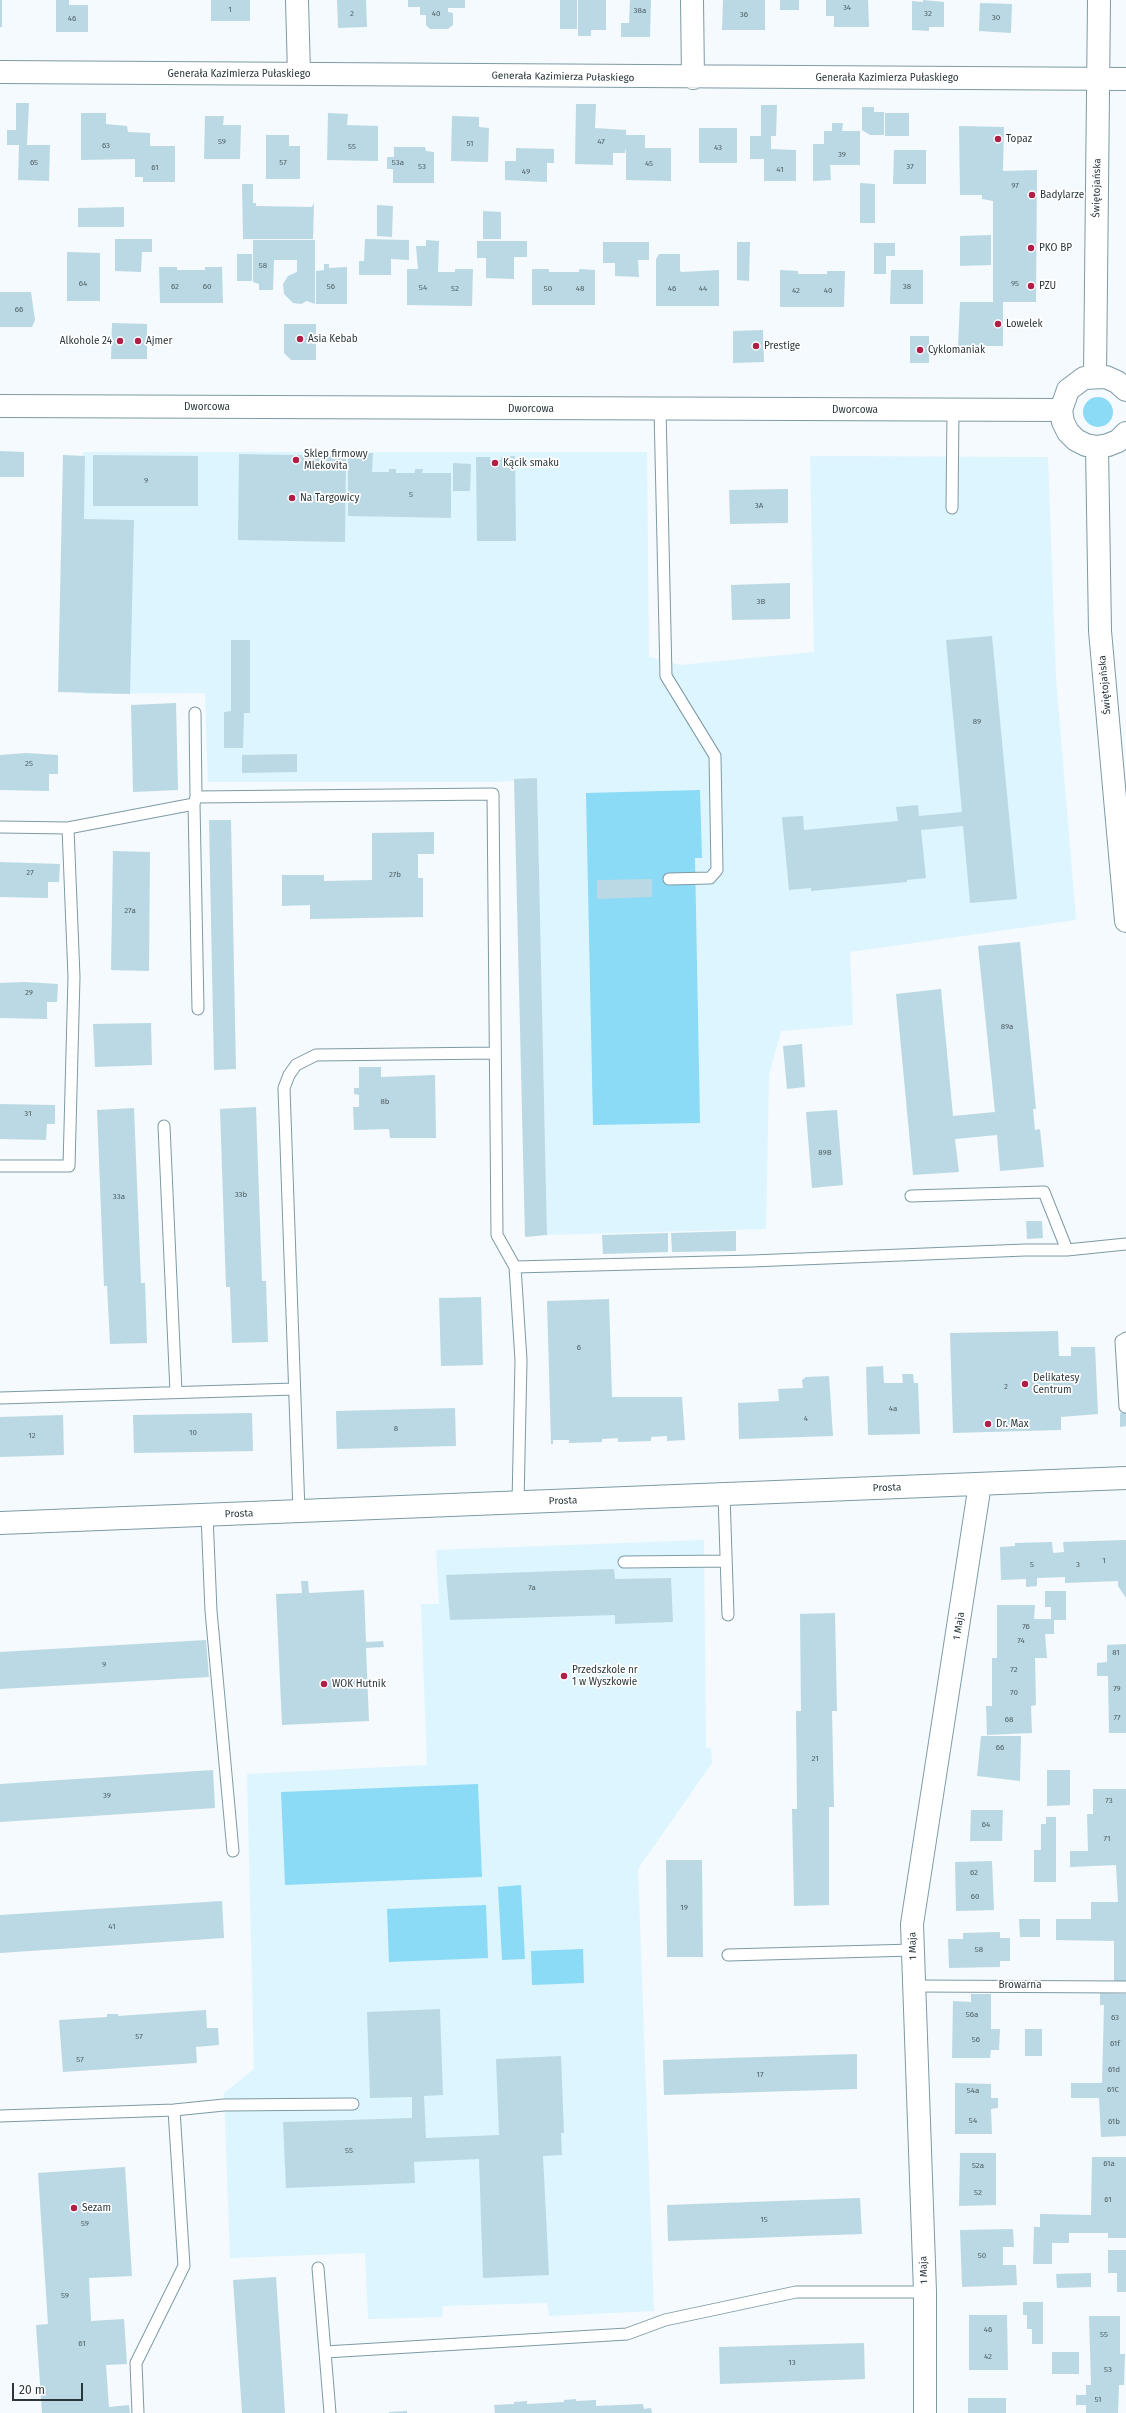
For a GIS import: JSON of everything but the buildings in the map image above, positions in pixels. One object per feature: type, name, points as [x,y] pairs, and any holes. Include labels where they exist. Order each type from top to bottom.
[{"type":"street","points":[[297,0],[299,74]]},
{"type":"street","points":[[692,0],[693,78]]},
{"type":"street","name":"Świętojańska","points":[[1094,376],[1098,0]]},
{"type":"street","name":"Generała Kazimierza Pułaskiego","points":[[0,72],[693,78],[1126,79]]},
{"type":"street","points":[[1126,390],[1117,382],[1106,376],[1084,378],[1068,390],[1061,410],[1063,422],[1076,440],[1086,445],[1097,447],[1118,440],[1126,433]]},
{"type":"street","name":"Dworcowa","points":[[0,406],[1061,410]]},
{"type":"street","name":"Świętojańska","points":[[1097,447],[1100,631],[1119,768],[1126,921]]},
{"type":"street","name":"Prosta","points":[[0,1523],[1126,1478]]},
{"type":"street","name":"1 Maja","points":[[925,2413],[925,2292],[912,1924],[980,1484]]},
{"type":"lane","points":[[660,409],[666,676],[715,756],[717,870],[710,878],[669,879]]},
{"type":"lane","points":[[952,508],[953,410]]},
{"type":"lane","points":[[195,713],[198,1009]]},
{"type":"lane","points":[[0,827],[68,828],[195,800],[493,794],[497,1235],[515,1267],[520,1360],[518,1503]]},
{"type":"lane","points":[[0,1166],[69,1166],[74,977],[68,828]]},
{"type":"lane","points":[[298,1512],[284,1088],[289,1075],[296,1065],[316,1055],[495,1053]]},
{"type":"lane","points":[[164,1126],[176,1392]]},
{"type":"lane","points":[[911,1196],[1044,1192],[1067,1250]]},
{"type":"lane","points":[[515,1267],[752,1261],[1025,1250],[1067,1250],[1126,1244]]},
{"type":"lane","points":[[1125,1407],[1121,1341],[1126,1338]]},
{"type":"lane","points":[[0,1398],[294,1388]]},
{"type":"lane","points":[[724,1495],[728,1615]]},
{"type":"lane","points":[[207,1515],[211,1611],[233,1851]]},
{"type":"lane","points":[[624,1562],[726,1560]]},
{"type":"lane","points":[[728,1955],[913,1950]]},
{"type":"lane","name":"Browarna","points":[[914,1986],[1126,1987]]},
{"type":"lane","points":[[0,2116],[174,2110],[224,2105],[353,2104]]},
{"type":"lane","points":[[138,2413],[136,2363],[184,2266],[174,2110]]},
{"type":"lane","points":[[318,2268],[330,2413]]},
{"type":"lane","points":[[325,2352],[627,2334],[665,2320],[796,2292],[925,2292]]},
{"type":"shaded area","points":[[1098,397],[1104,398],[1112,406],[1112,418],[1104,426],[1098,427],[1092,426],[1084,418],[1083,412],[1084,406],[1092,398]]},
{"type":"shaded area","points":[[83,452],[647,452],[649,657],[680,665],[814,652],[810,456],[1048,457],[1056,679],[1076,920],[850,952],[853,1025],[781,1031],[769,1075],[766,1229],[547,1235],[537,779],[495,782],[208,782],[205,693],[84,694]]},
{"type":"shaded area","points":[[700,790],[702,858],[695,858],[700,1123],[593,1125],[586,793]]},
{"type":"shaded area","points":[[704,1540],[706,1748],[711,1748],[712,1763],[638,1869],[654,2311],[549,2316],[547,2303],[443,2306],[442,2317],[368,2319],[365,2253],[230,2258],[224,2093],[254,2069],[247,1774],[427,1765],[421,1604],[439,1604],[436,1550]]},
{"type":"shaded area","points":[[478,1784],[482,1877],[285,1885],[281,1792]]},
{"type":"shaded area","points":[[521,1885],[525,1959],[502,1960],[498,1887]]},
{"type":"shaded area","points":[[486,1905],[488,1958],[389,1962],[387,1909]]},
{"type":"shaded area","points":[[583,1949],[584,1983],[532,1985],[531,1951]]},
{"type":"place","name":"Topaz","points":[[998,139]]},
{"type":"place","name":"Badylarze","points":[[1032,195]]},
{"type":"place","name":"PKO BP","points":[[1031,248]]},
{"type":"place","name":"PZU","points":[[1031,286]]},
{"type":"place","name":"Lowelek","points":[[998,324]]},
{"type":"place","name":"Asia Kebab","points":[[300,339]]},
{"type":"place","name":"Alkohole 24","points":[[120,341]]},
{"type":"place","name":"Ajmer","points":[[138,341]]},
{"type":"place","name":"Prestige","points":[[756,346]]},
{"type":"place","name":"Cyklomaniak","points":[[920,350]]},
{"type":"place","name":"Sklep firmowy Mlekovita","points":[[296,460]]},
{"type":"place","name":"Kącik smaku","points":[[495,463]]},
{"type":"place","name":"Na Targowicy","points":[[292,498]]},
{"type":"place","name":"Delikatesy Centrum","points":[[1025,1384]]},
{"type":"place","name":"Dr. Max","points":[[988,1424]]},
{"type":"place","name":"Przedszkole nr 1 w Wyszkowie","points":[[564,1676]]},
{"type":"place","name":"WOK Hutnik","points":[[324,1684]]},
{"type":"place","name":"Sezam","points":[[74,2208]]}]
